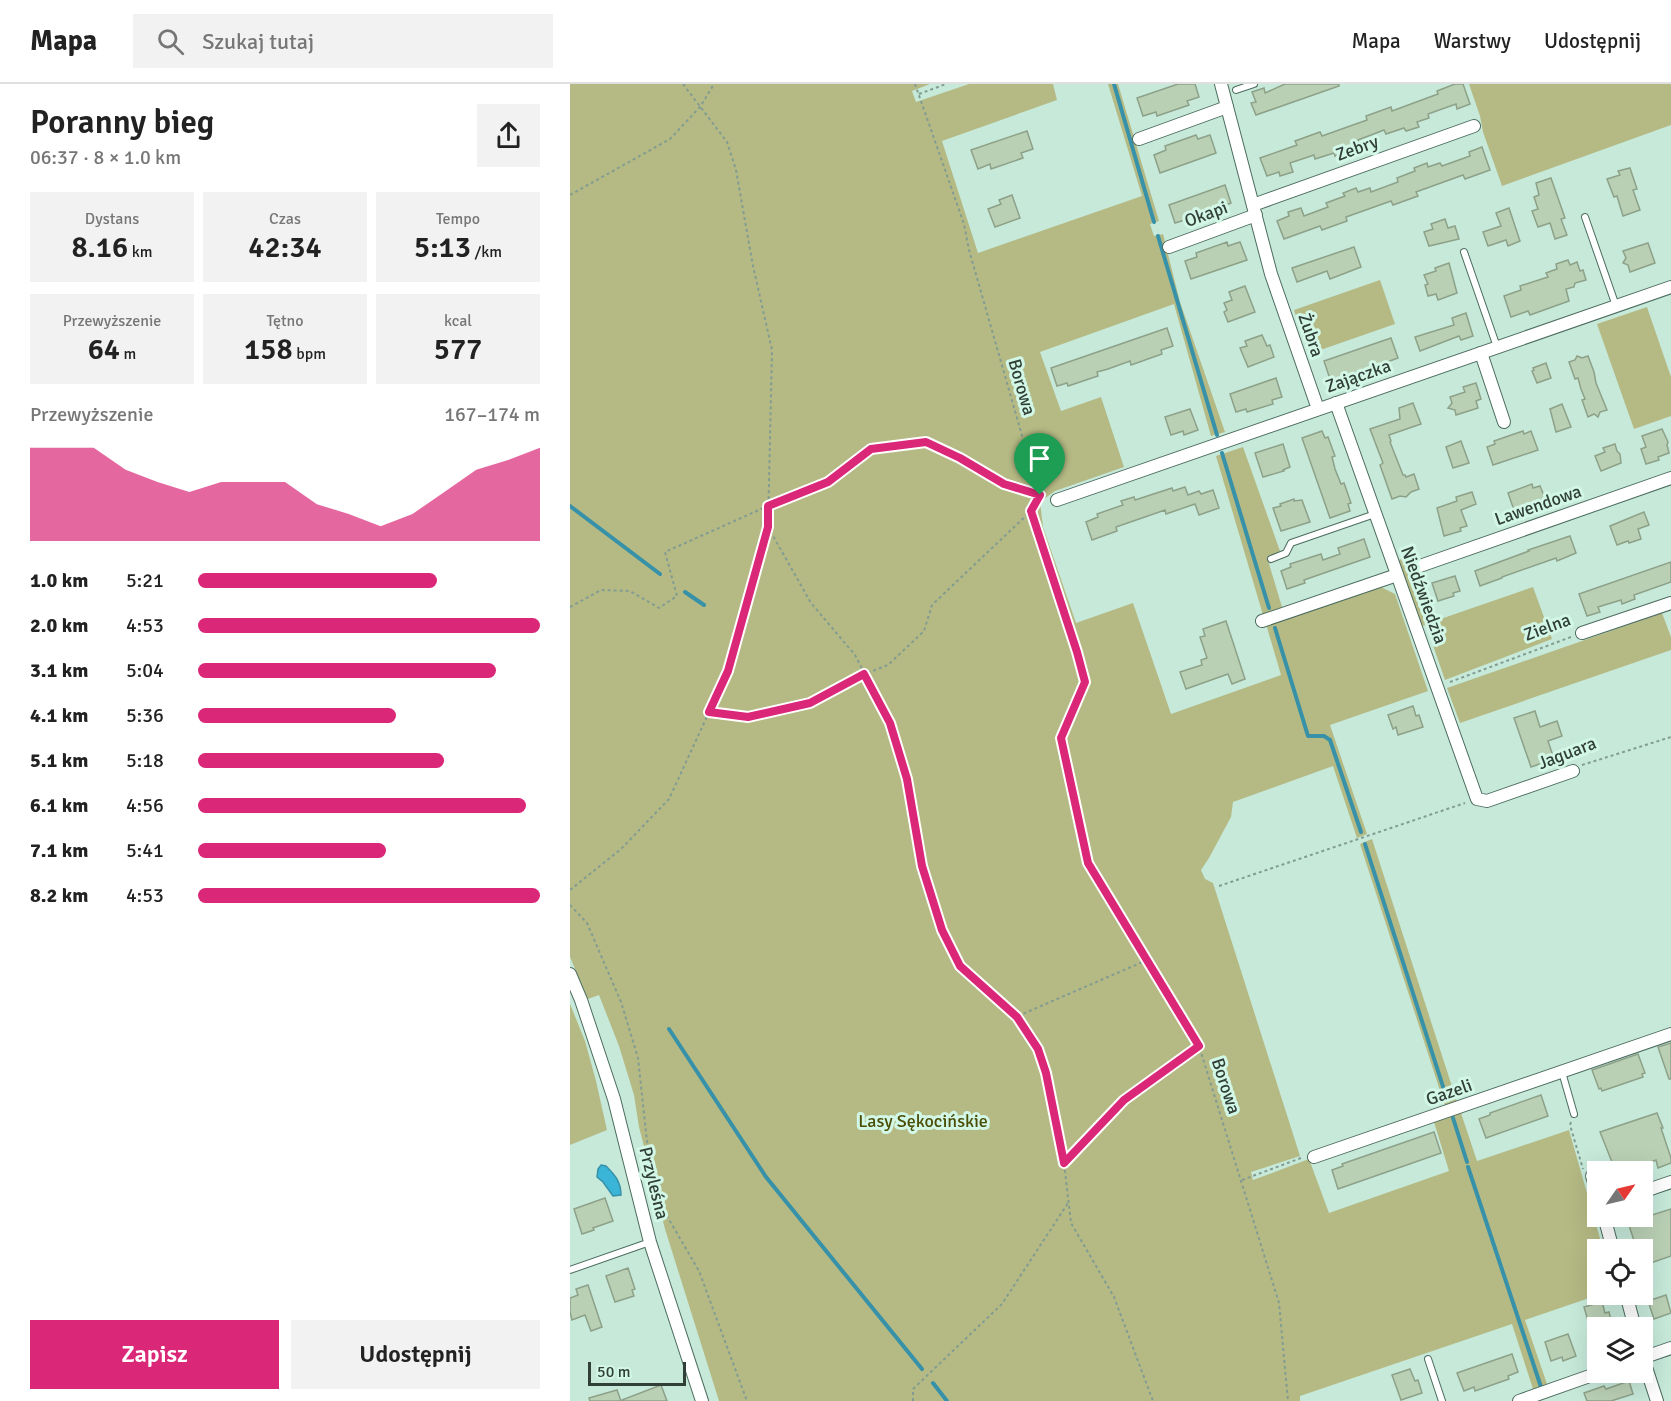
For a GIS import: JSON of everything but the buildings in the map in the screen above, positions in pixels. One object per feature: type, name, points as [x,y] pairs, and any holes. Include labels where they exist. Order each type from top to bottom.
[{"type":"street","points":[[1221,84],[1254,210]]},
{"type":"street","points":[[1139,139],[1227,107]]},
{"type":"street","name":"Zebry","points":[[1254,210],[1474,126]]},
{"type":"street","name":"Okapi","points":[[1169,247],[1254,210]]},
{"type":"street","name":"Żubra","points":[[1254,210],[1271,274],[1318,409]]},
{"type":"street","name":"Zajączka","points":[[1057,500],[1671,287]]},
{"type":"street","points":[[1481,353],[1504,422]]},
{"type":"street","name":"Niedźwiedzia","points":[[1336,403],[1477,799]]},
{"type":"street","name":"Lawendowa","points":[[1418,567],[1671,478]]},
{"type":"street","points":[[1262,621],[1397,575]]},
{"type":"street","name":"Zielna","points":[[1582,633],[1671,603]]},
{"type":"street","name":"Jaguara","points":[[1477,799],[1487,801],[1573,771]]},
{"type":"street","name":"Przyleśna","points":[[570,974],[614,1099],[650,1242],[702,1401]]},
{"type":"street","name":"Gazeli","points":[[1314,1157],[1671,1034]]},
{"type":"street","points":[[1653,1188],[1671,1182]]},
{"type":"street","points":[[1653,1354],[1671,1348]]},
{"type":"street","points":[[1519,1401],[1587,1377]]},
{"type":"street","points":[[1651,1383],[1657,1401]]},
{"type":"lane","points":[[1236,90],[1254,84]]},
{"type":"lane","points":[[1585,217],[1616,306]]},
{"type":"lane","points":[[1464,252],[1497,347]]},
{"type":"lane","points":[[1271,559],[1286,553],[1292,543],[1375,514]]},
{"type":"lane","points":[[1562,1072],[1574,1114]]},
{"type":"lane","points":[[570,1270],[650,1242]]},
{"type":"lane","points":[[1428,1359],[1442,1401]]},
{"type":"path","points":[[570,890],[621,849],[669,799],[728,671],[768,527],[772,350],[753,266],[736,170],[727,142],[683,84]]},
{"type":"path","points":[[570,195],[670,139],[700,107],[714,84]]},
{"type":"path","name":"Borowa","points":[[915,84],[963,224],[1040,495]]},
{"type":"path","points":[[919,94],[946,84]]},
{"type":"path","points":[[570,607],[602,590],[630,591],[659,608],[677,596],[665,552],[828,482],[871,449],[926,442],[960,458],[1004,484],[1057,500]]},
{"type":"path","points":[[709,712],[748,717],[810,703],[864,674],[888,665],[924,631],[932,605],[1031,511],[1040,495]]},
{"type":"path","name":"Borowa","points":[[1031,511],[1085,682],[1061,738],[1088,863],[1199,1046],[1279,1303],[1288,1401]]},
{"type":"path","points":[[768,527],[811,603],[855,655],[890,723],[907,779],[922,866],[942,930],[960,966],[1017,1017],[1038,1049],[1046,1073],[1064,1163],[1071,1223],[1114,1297],[1153,1401]]},
{"type":"path","name":"Zielna","points":[[1437,687],[1582,633]]},
{"type":"path","name":"Jaguara","points":[[1573,771],[1579,765],[1671,736]]},
{"type":"path","points":[[1219,886],[1477,799]]},
{"type":"path","points":[[570,905],[587,922],[621,1002],[638,1059],[646,1141],[664,1211],[699,1271],[747,1401]]},
{"type":"path","points":[[1017,1017],[1147,960]]},
{"type":"path","points":[[1064,1163],[1124,1100],[1199,1046]]},
{"type":"path","points":[[1574,1114],[1570,1125],[1583,1169],[1587,1172]]},
{"type":"path","points":[[1242,1179],[1313,1154],[1314,1157]]},
{"type":"path","points":[[913,1401],[913,1389],[1002,1304],[1068,1202]]},
{"type":"green space","name":"Lasy Sękocińskie","points":[[570,84],[930,84],[912,91],[916,102],[969,84],[1053,84],[1057,100],[942,141],[978,253],[1142,196],[1108,84],[1118,84],[1159,221],[1150,224],[1154,236],[1163,234],[1180,302],[1225,432],[1211,436],[1174,304],[1040,352],[1061,411],[1101,397],[1124,467],[1055,491],[1040,502],[1043,527],[1076,623],[1133,603],[1171,714],[1281,675],[1266,624],[1375,587],[1381,587],[1395,594],[1428,691],[1330,725],[1367,834],[1357,838],[1333,766],[1233,802],[1231,817],[1201,870],[1205,879],[1213,883],[1300,1156],[1251,1172],[1253,1180],[1309,1159],[1329,1213],[1449,1171],[1434,1122],[1461,1113],[1477,1161],[1569,1130],[1587,1193],[1587,1227],[1597,1227],[1600,1239],[1587,1239],[1587,1299],[1525,1320],[1547,1384],[1533,1389],[1512,1324],[1300,1396],[1300,1401],[719,1401],[665,1229],[639,1127],[634,1095],[619,1046],[599,995],[588,999],[570,957]]},
{"type":"green space","points":[[1469,84],[1671,84],[1671,125],[1502,186]]},
{"type":"green space","points":[[1380,280],[1395,324],[1309,354],[1294,310]]},
{"type":"green space","points":[[1647,307],[1671,377],[1671,416],[1634,429],[1597,324]]},
{"type":"green space","points":[[1243,447],[1280,551],[1267,557],[1282,607],[1263,615],[1216,456]]},
{"type":"green space","points":[[1401,559],[1414,562],[1418,575],[1412,587],[1426,624],[1533,587],[1552,639],[1445,680],[1426,625],[1421,626],[1396,561]]},
{"type":"green space","points":[[1662,613],[1671,637],[1671,650],[1460,723],[1447,688]]},
{"type":"green space","points":[[1372,839],[1457,1102],[1445,1106],[1360,844]]},
{"type":"green space","points":[[570,1004],[585,1041],[607,1130],[570,1145]]},
{"type":"water","points":[[601,1165],[606,1166],[619,1182],[621,1195],[613,1196],[597,1177]]},
{"type":"waterway","points":[[1114,84],[1154,222]]},
{"type":"waterway","points":[[1158,236],[1217,435]]},
{"type":"waterway","points":[[1222,453],[1269,608]]},
{"type":"waterway","points":[[570,506],[660,574]]},
{"type":"waterway","points":[[685,592],[704,605]]},
{"type":"waterway","points":[[1275,628],[1308,736],[1324,736],[1330,740],[1361,832]]},
{"type":"waterway","points":[[1365,844],[1447,1099]]},
{"type":"waterway","points":[[669,1029],[766,1177],[922,1369]]},
{"type":"waterway","points":[[1453,1118],[1467,1162]]},
{"type":"waterway","points":[[1468,1167],[1541,1387]]},
{"type":"waterway","points":[[933,1383],[947,1401]]},
{"type":"route","points":[[926,442],[960,458],[1004,484],[1040,495],[1031,511],[1085,682],[1061,738],[1088,863],[1199,1046],[1124,1100],[1064,1163],[1046,1073],[1038,1049],[1017,1017],[960,966],[942,930],[922,866],[907,779],[890,723],[864,674],[810,703],[748,717],[709,712],[728,671],[768,527],[768,506],[828,482],[871,449],[926,442]]}]
